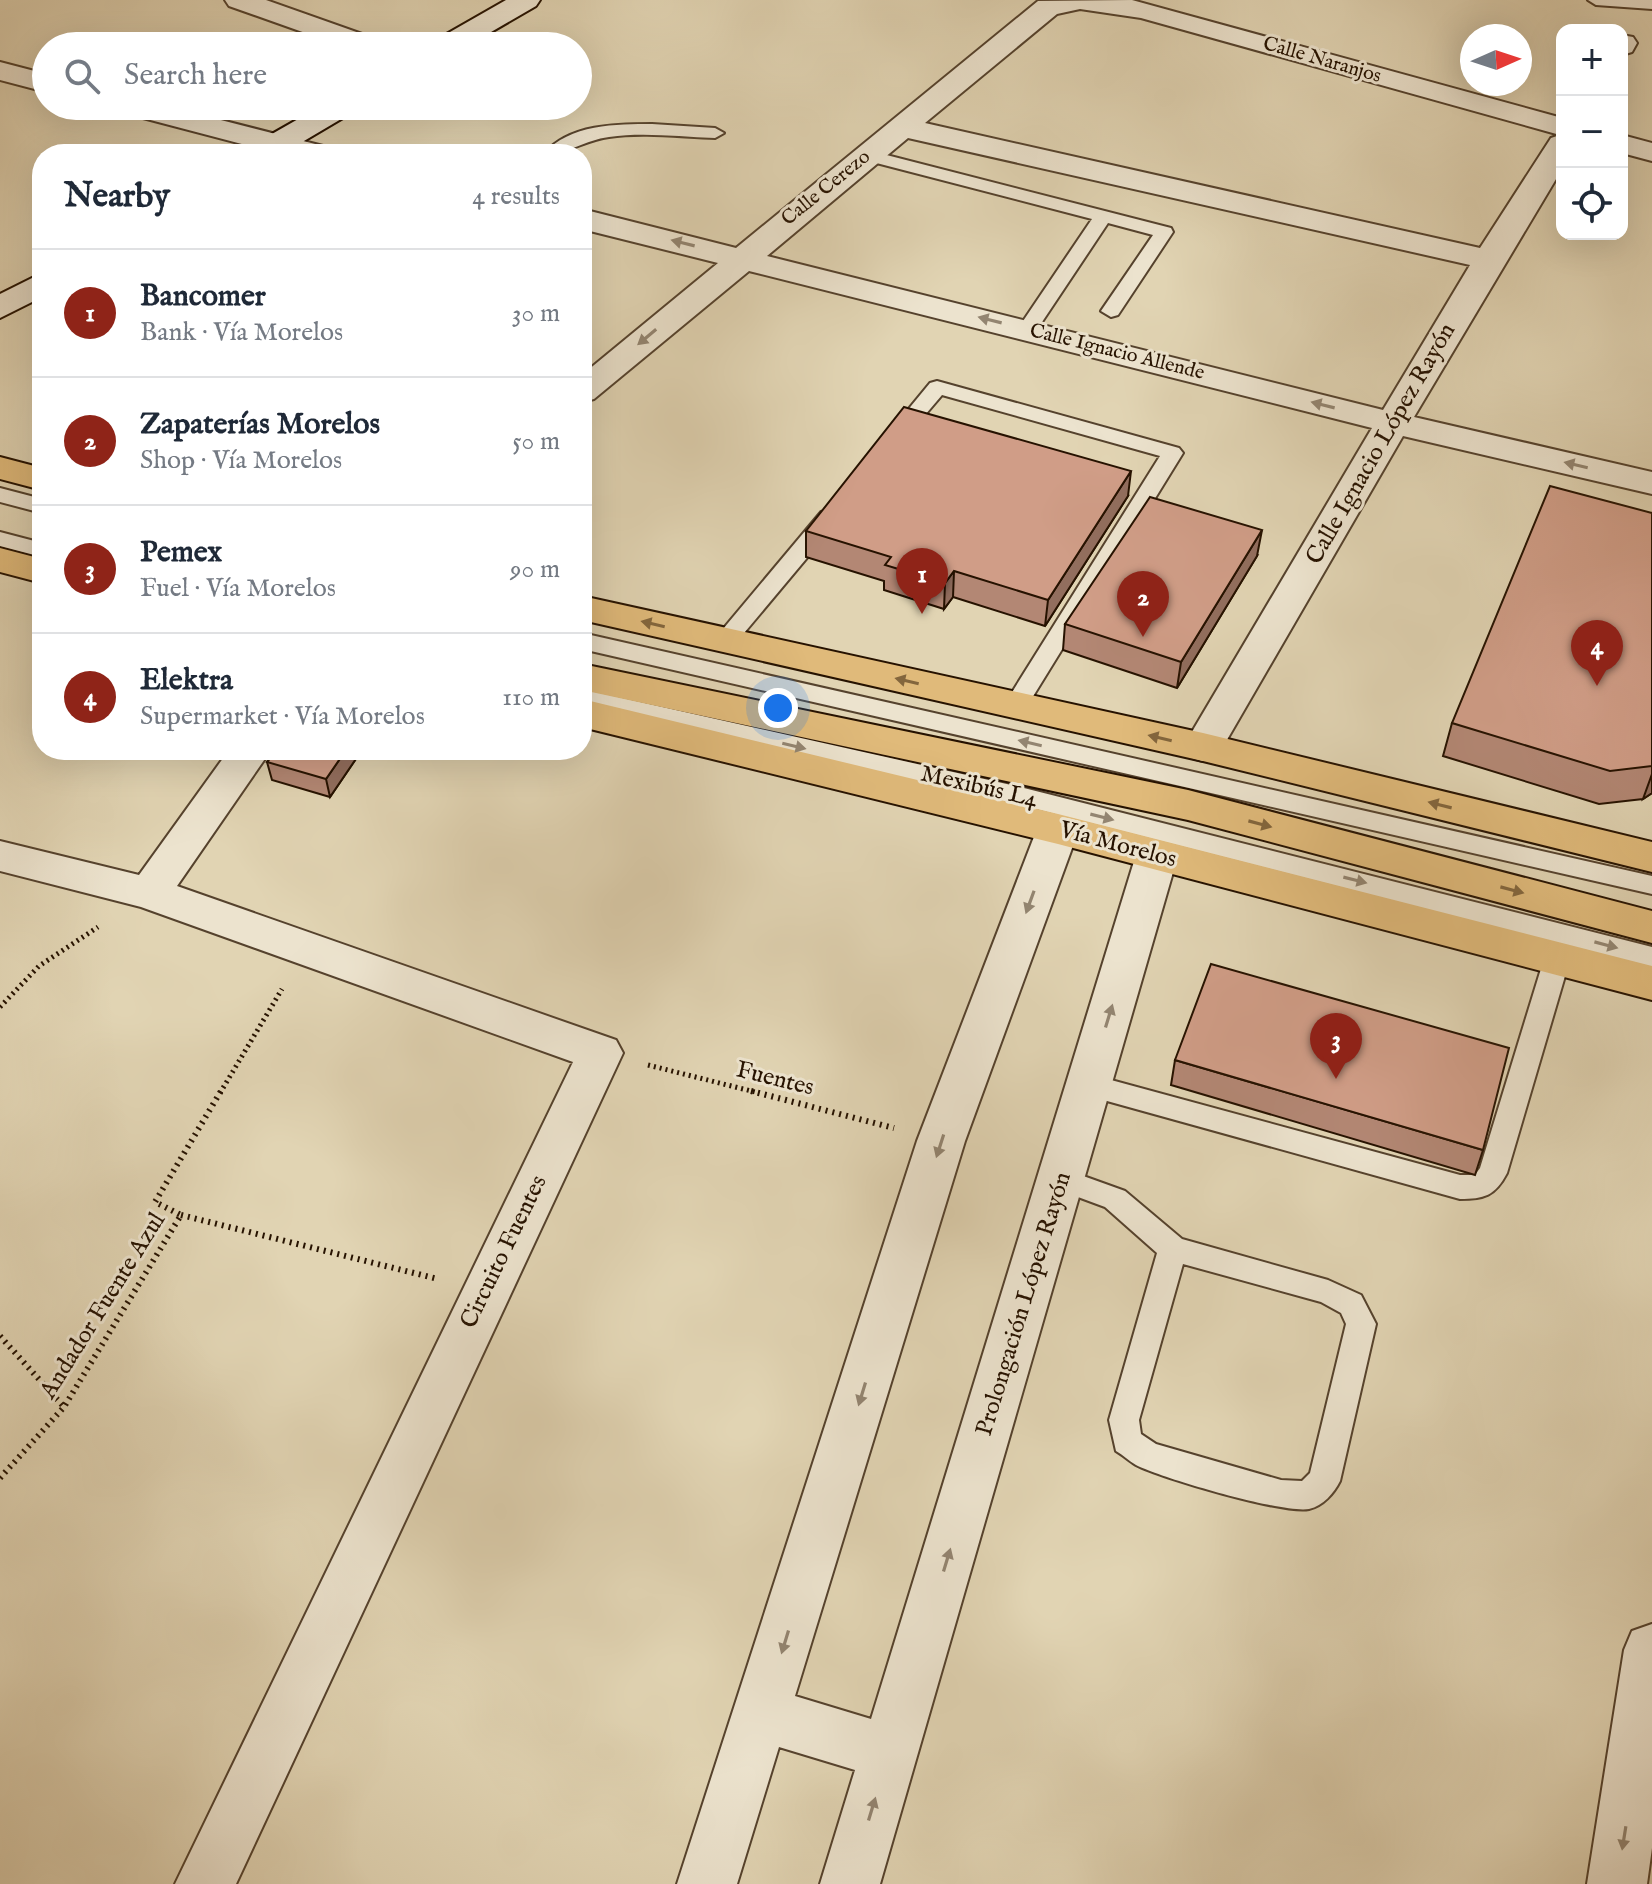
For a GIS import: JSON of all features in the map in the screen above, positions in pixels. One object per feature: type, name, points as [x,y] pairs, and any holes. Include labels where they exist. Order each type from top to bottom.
[{"type":"main road","points":[[0,468],[32,476]]},
{"type":"main road","points":[[592,610],[1203,747],[1652,857]]},
{"type":"main road","points":[[592,679],[1188,805],[1652,927]]},
{"type":"main road","name":"Vía Morelos","points":[[592,715],[1058,829],[1652,983]]},
{"type":"street","points":[[239,0],[329,32]]},
{"type":"street","points":[[470,32],[526,0]]},
{"type":"street","name":"Calle Cerezo","points":[[592,384],[741,257],[1048,7],[1080,1]]},
{"type":"street","name":"Calle Naranjos","points":[[1080,1],[1143,10],[1556,125]]},
{"type":"street","points":[[0,71],[32,79]]},
{"type":"street","points":[[176,120],[252,144]]},
{"type":"street","points":[[277,144],[318,120]]},
{"type":"street","points":[[901,127],[1489,260]]},
{"type":"street","points":[[1628,146],[1652,152]]},
{"type":"street","name":"Calle Ignacio López Rayón","points":[[1203,747],[1489,260],[1556,154]]},
{"type":"street","name":"Calle Ignacio Allende","points":[[592,221],[1393,423],[1652,483]]},
{"type":"street","points":[[0,308],[32,289]]},
{"type":"street","points":[[149,893],[244,760]]},
{"type":"street","points":[[707,1884],[941,1141],[1058,829]]},
{"type":"street","name":"Prolongación López Rayón","points":[[850,1884],[1157,855]]},
{"type":"street","points":[[0,856],[149,893],[600,1053]]},
{"type":"street","name":"Circuito Fuentes","points":[[205,1884],[600,1053]]},
{"type":"street","points":[[1617,1884],[1652,1650]]},
{"type":"street","points":[[763,1714],[890,1753]]},
{"type":"lane","points":[[1596,0],[1652,4]]},
{"type":"lane","points":[[569,144],[578,138],[613,131],[715,133]]},
{"type":"lane","points":[[867,155],[1164,232],[1111,311]]},
{"type":"lane","points":[[1027,330],[1103,216]]},
{"type":"lane","points":[[878,458],[937,387],[1172,453],[1016,705]]},
{"type":"lane","points":[[0,495],[32,503]]},
{"type":"lane","points":[[726,640],[839,505]]},
{"type":"lane","points":[[0,539],[30,563]]},
{"type":"lane","points":[[592,643],[1652,885]]},
{"type":"lane","name":"Mexibús L4","points":[[592,699],[1020,796],[1652,957]]},
{"type":"lane","points":[[1089,1085],[1460,1187],[1482,1187],[1493,1173],[1557,959]]},
{"type":"lane","points":[[1061,1179],[1115,1199],[1173,1249],[1339,1296],[1357,1314],[1361,1324],[1324,1481],[1318,1490],[1308,1495],[1281,1494],[1147,1455],[1127,1441],[1124,1420],[1173,1249]]},
{"type":"path","points":[[0,1007],[39,966],[149,893]]},
{"type":"path","name":"Andador Fuente Azul","points":[[0,1478],[64,1407],[181,1215],[155,1202],[305,950]]},
{"type":"path","name":"Fuentes","points":[[600,1053],[941,1141]]},
{"type":"path","points":[[181,1215],[485,1291]]},
{"type":"path","points":[[0,1336],[17,1359],[64,1407]]},
{"type":"building","points":[[904,407],[1131,471],[1048,600],[954,571],[945,583],[885,565],[891,557],[806,531]]},
{"type":"building","points":[[1550,486],[1652,513],[1652,766],[1610,771],[1452,723]]},
{"type":"building","points":[[1150,497],[1262,530],[1181,662],[1065,624]]},
{"type":"building","points":[[269,760],[339,760],[326,779],[267,762]]},
{"type":"building","points":[[1211,964],[1509,1048],[1483,1150],[1175,1060]]},
{"type":"place","name":"Bancomer","points":[[922,614]]},
{"type":"place","name":"Zapaterías Morelos","points":[[1143,637]]},
{"type":"place","name":"Elektra","points":[[1597,686]]},
{"type":"place","name":"Pemex","points":[[1336,1079]]}]
